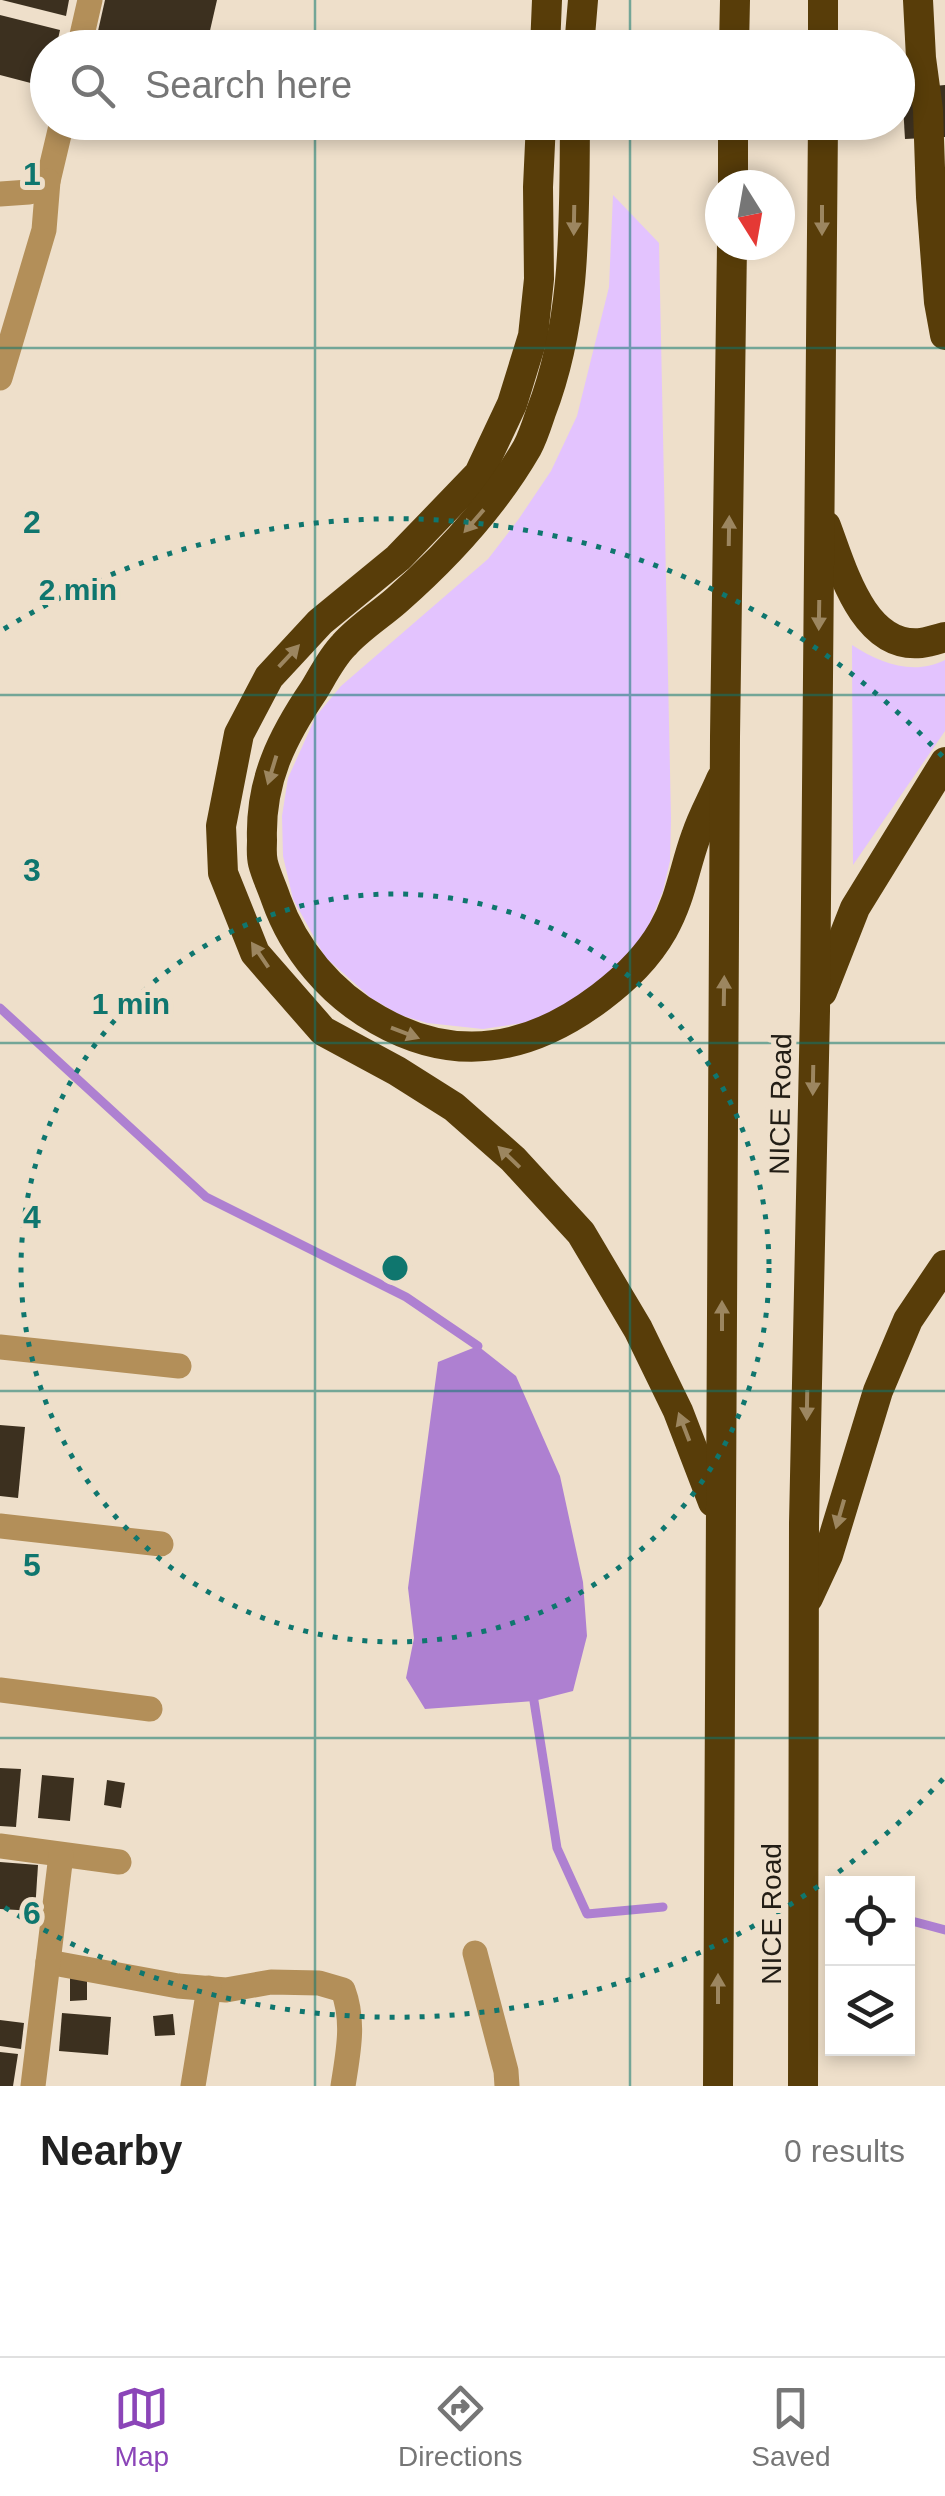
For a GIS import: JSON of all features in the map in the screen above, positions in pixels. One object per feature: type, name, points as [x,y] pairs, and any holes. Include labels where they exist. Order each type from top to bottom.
[{"type":"highway","points":[[546,30],[547,0]]},
{"type":"highway","points":[[580,30],[582,0]]},
{"type":"highway","points":[[734,0],[734,30]]},
{"type":"highway","points":[[823,0],[823,30]]},
{"type":"highway","points":[[918,0],[945,335]]},
{"type":"highway","points":[[540,140],[539,279],[533,336],[512,404],[479,474],[398,558],[320,622],[269,677],[239,734],[222,826],[223,873],[256,953],[323,1031],[454,1107],[513,1159],[582,1233],[638,1328],[670,1394],[719,1518]]},
{"type":"highway","points":[[576,140],[574,263],[566,326],[550,389],[528,445],[496,495],[452,546],[343,645],[301,710],[282,740],[270,776],[261,814],[262,860],[295,939],[338,993],[362,1011],[417,1038],[491,1047],[536,1036],[576,1016],[638,966],[662,932],[680,894],[696,836],[726,769]]},
{"type":"highway","points":[[733,170],[734,140]]},
{"type":"highway","name":"NICE Road","points":[[804,2086],[804,1606],[823,140]]},
{"type":"highway","name":"NICE Road","points":[[718,2086],[719,1518],[732,260]]},
{"type":"highway","points":[[820,508],[850,592],[864,613],[899,641],[920,644],[945,637]]},
{"type":"highway","points":[[814,1011],[855,908],[945,762]]},
{"type":"highway","points":[[804,1606],[828,1555],[878,1391],[908,1320],[945,1265]]},
{"type":"street","points":[[83,30],[90,0]]},
{"type":"street","points":[[0,378],[44,230],[48,181],[58,140]]},
{"type":"street","points":[[0,194],[30,192],[48,181]]},
{"type":"street","points":[[0,1347],[179,1366]]},
{"type":"street","points":[[0,1526],[161,1544]]},
{"type":"street","points":[[0,1690],[150,1709]]},
{"type":"street","points":[[0,1846],[119,1862]]},
{"type":"street","points":[[33,2086],[62,1854]]},
{"type":"street","points":[[475,1953],[507,2086]]},
{"type":"street","points":[[48,1962],[178,1986],[226,1990],[272,1982],[319,1983],[343,1990],[350,2006],[351,2031],[344,2086]]},
{"type":"street","points":[[193,2086],[208,1988]]},
{"type":"shaded area","points":[[613,195],[659,243],[670,861],[647,930],[614,973],[576,1002],[529,1022],[483,1029],[427,1023],[400,1015],[371,998],[325,957],[293,899],[283,856],[282,816],[288,778],[316,716],[341,686],[488,559],[551,471],[577,416],[609,287]]},
{"type":"shaded area","points":[[852,645],[874,657],[909,667],[945,660],[945,731],[853,865]]},
{"type":"shaded area","points":[[478,1346],[516,1376],[560,1476],[583,1582],[587,1636],[573,1691],[534,1701],[425,1709],[406,1678],[414,1638],[408,1588],[438,1362]]},
{"type":"building","points":[[2,0],[69,0],[66,16]]},
{"type":"building","points":[[105,0],[217,0],[210,30],[98,30]]},
{"type":"building","points":[[0,15],[60,30],[30,30],[30,83],[0,75]]},
{"type":"building","points":[[945,85],[945,137],[915,138],[915,88]]},
{"type":"building","points":[[0,1425],[25,1427],[18,1498],[0,1496]]},
{"type":"building","points":[[0,1768],[21,1769],[16,1827],[0,1826]]},
{"type":"building","points":[[42,1775],[74,1778],[70,1821],[38,1818]]},
{"type":"building","points":[[107,1780],[125,1783],[121,1808],[104,1805]]},
{"type":"building","points":[[0,1862],[38,1865],[35,1911],[0,1909]]},
{"type":"building","points":[[70,1976],[87,1976],[87,2000],[70,2001]]},
{"type":"building","points":[[62,2013],[111,2017],[108,2055],[59,2051]]},
{"type":"building","points":[[173,2014],[175,2035],[155,2036],[153,2016]]},
{"type":"building","points":[[0,2020],[24,2023],[21,2049],[0,2046]]},
{"type":"building","points":[[0,2052],[18,2054],[13,2086],[0,2086]]},
{"type":"waterway","points":[[0,1008],[206,1197],[406,1297],[478,1346]]},
{"type":"waterway","points":[[534,1701],[557,1848],[587,1914],[663,1907]]},
{"type":"waterway","points":[[915,1922],[945,1930]]}]
